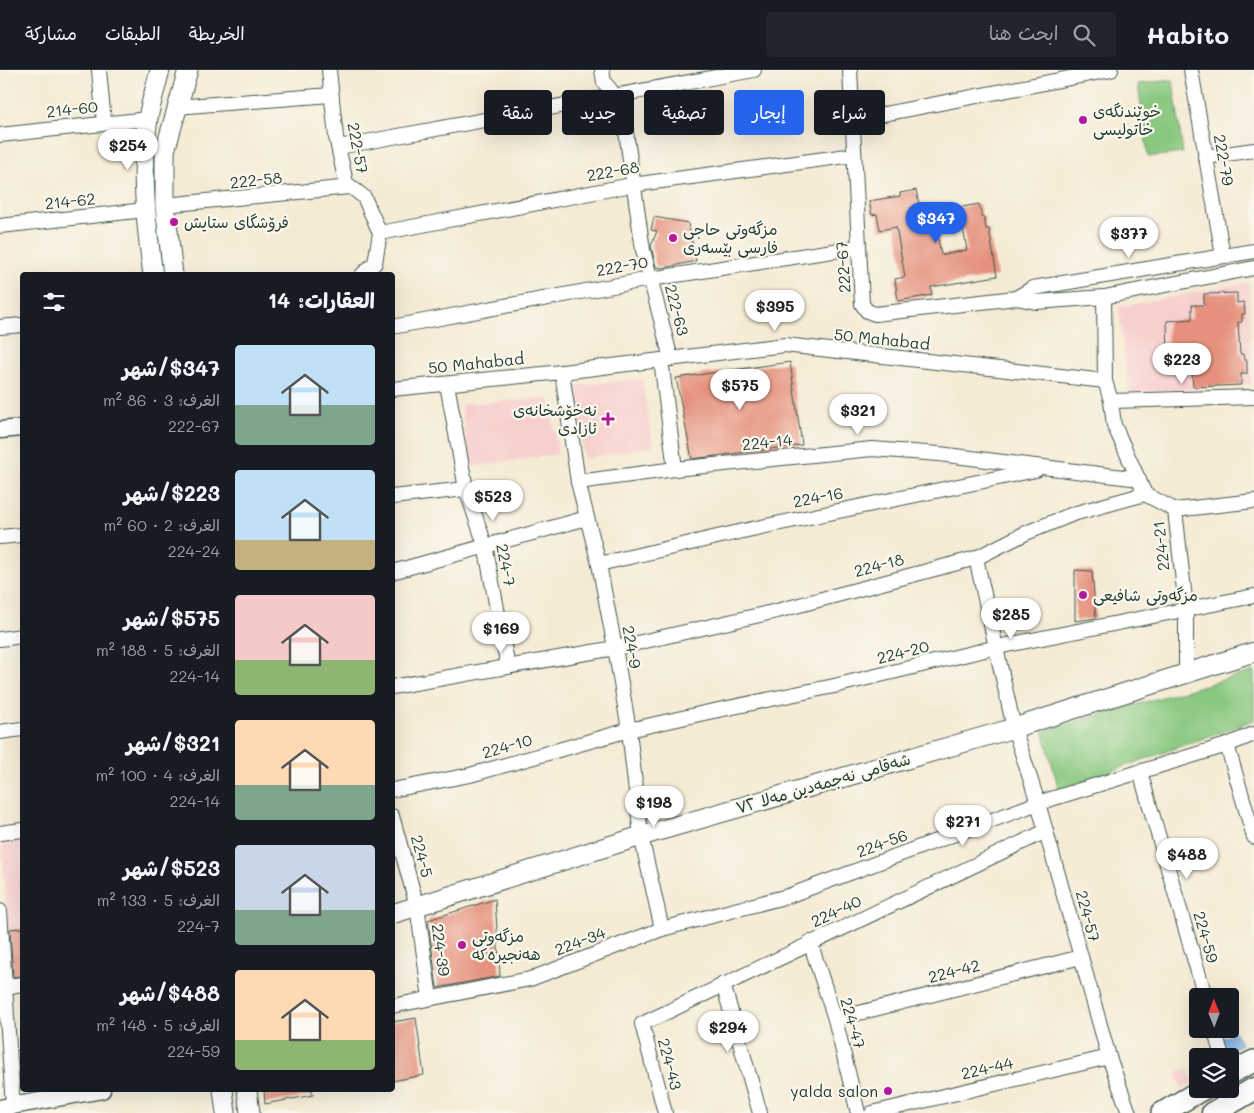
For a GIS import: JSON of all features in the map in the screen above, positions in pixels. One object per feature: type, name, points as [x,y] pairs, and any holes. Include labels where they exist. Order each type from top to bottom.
[{"type":"highway","points":[[1213,1113],[1254,1090]]},
{"type":"main road","points":[[153,272],[145,210],[145,150],[148,118],[160,70]]},
{"type":"main road","points":[[173,272],[165,205],[165,151],[188,70]]},
{"type":"main road","name":"شەقامی نەجمەدین مەلا ٧٢","points":[[395,913],[641,836],[1014,728],[1254,652]]},
{"type":"main road","points":[[1239,1068],[1254,1061]]},
{"type":"main road","points":[[224,1092],[226,1113]]},
{"type":"main road","points":[[248,1092],[250,1113]]},
{"type":"main road","points":[[1162,1113],[1189,1097]]},
{"type":"street","points":[[98,70],[104,124]]},
{"type":"street","name":"222-57","points":[[329,70],[338,147],[346,183],[364,197],[380,234]]},
{"type":"street","name":"222-63","points":[[602,70],[604,82],[611,90]]},
{"type":"street","points":[[634,90],[747,70]]},
{"type":"street","name":"222-67","points":[[850,70],[851,90]]},
{"type":"street","points":[[885,114],[1111,70]]},
{"type":"street","name":"222-79","points":[[1191,70],[1224,256]]},
{"type":"street","points":[[176,107],[331,95]]},
{"type":"street","points":[[338,147],[562,104]]},
{"type":"street","name":"214-60","points":[[0,135],[148,118]]},
{"type":"street","name":"222-63","points":[[626,135],[632,185],[666,359],[675,469]]},
{"type":"street","name":"222-67","points":[[853,135],[862,304],[867,311],[875,314],[1016,298]]},
{"type":"street","points":[[1205,157],[1254,150]]},
{"type":"street","name":"222-68","points":[[380,234],[632,185],[854,155]]},
{"type":"street","name":"222-58","points":[[165,205],[350,187]]},
{"type":"street","name":"214-62","points":[[0,226],[145,210]]},
{"type":"street","points":[[365,272],[375,263],[380,234]]},
{"type":"street","name":"222-70","points":[[395,326],[650,279],[859,247]]},
{"type":"street","points":[[1016,298],[1033,288],[1254,251]]},
{"type":"street","points":[[1016,298],[1036,302],[1104,297],[1254,268]]},
{"type":"street","points":[[1104,297],[1105,381],[1111,401],[1114,425],[1145,494]]},
{"type":"street","points":[[0,328],[20,325]]},
{"type":"street","name":"50 Mahabad","points":[[395,389],[562,372],[786,345],[1105,381]]},
{"type":"street","name":"224-9","points":[[562,372],[578,482],[599,564],[629,730],[641,836],[662,929]]},
{"type":"street","name":"224-7","points":[[447,384],[466,489],[485,545],[508,667]]},
{"type":"street","points":[[1111,401],[1254,398]]},
{"type":"street","points":[[0,430],[20,428]]},
{"type":"street","name":"224-14","points":[[578,482],[675,469],[872,449],[939,454],[1139,479]]},
{"type":"street","name":"224-16","points":[[599,564],[752,529],[1045,468]]},
{"type":"street","points":[[395,497],[466,489]]},
{"type":"street","name":"224-21","points":[[1145,494],[1175,510],[1186,608],[1186,672]]},
{"type":"street","name":"224-18","points":[[395,687],[615,648],[776,611],[976,558],[1026,533],[1073,514],[1145,494]]},
{"type":"street","points":[[1175,510],[1254,501]]},
{"type":"street","points":[[395,571],[587,518]]},
{"type":"street","points":[[0,537],[20,535]]},
{"type":"street","name":"224-57","points":[[976,558],[998,647],[1014,728],[1038,803],[1110,1058],[1129,1113]]},
{"type":"street","name":"224-20","points":[[629,730],[834,686],[998,647],[1186,608],[1254,596]]},
{"type":"street","points":[[0,639],[20,636]]},
{"type":"street","points":[[0,732],[20,729]]},
{"type":"street","name":"224-10","points":[[395,789],[470,775],[629,730]]},
{"type":"street","name":"224-56","points":[[662,929],[788,896],[1038,803],[1227,745],[1254,734]]},
{"type":"street","points":[[1227,745],[1254,837]]},
{"type":"street","name":"224-59","points":[[1140,772],[1203,988]]},
{"type":"street","name":"224-5","points":[[395,827],[417,906]]},
{"type":"street","points":[[0,833],[20,830]]},
{"type":"street","name":"224-40","points":[[642,1024],[810,942],[1046,831]]},
{"type":"street","name":"224-39","points":[[417,906],[430,998]]},
{"type":"street","points":[[0,911],[5,986],[7,1107],[91,1092]]},
{"type":"street","name":"224-34","points":[[395,1005],[530,979],[662,929]]},
{"type":"street","name":"224-47","points":[[810,942],[835,1019],[858,1113]]},
{"type":"street","name":"224-42","points":[[835,1019],[1081,957]]},
{"type":"street","points":[[5,986],[20,984]]},
{"type":"street","points":[[723,984],[760,1113]]},
{"type":"street","name":"224-43","points":[[642,1024],[665,1113]]},
{"type":"street","name":"224-44","points":[[872,1113],[1110,1058]]},
{"type":"shaded area","points":[[1249,282],[1251,384],[1130,393],[1118,307]]},
{"type":"shaded area","points":[[642,379],[653,446],[584,459],[573,386]]},
{"type":"shaded area","points":[[549,398],[558,454],[470,467],[461,404]]},
{"type":"shaded area","points":[[20,834],[20,978],[12,980],[1,836]]},
{"type":"shaded area","points":[[1187,1068],[1189,1072],[1189,1084],[1182,1088],[1176,1073]]},
{"type":"green space","points":[[1173,80],[1183,153],[1148,157],[1138,84]]},
{"type":"green space","points":[[1254,671],[1254,720],[1059,790],[1043,731]]},
{"type":"water","points":[[1223,1038],[1238,1038],[1241,1044],[1233,1048],[1221,1048],[1219,1040]]},
{"type":"building","points":[[916,190],[920,209],[950,206],[950,209],[979,204],[986,229],[989,229],[997,276],[931,287],[932,295],[898,301],[895,279],[905,277],[896,227],[880,230],[877,214],[872,215],[869,201],[900,196],[900,193]],"holes":[[[963,228],[967,250],[941,255],[937,233]]]},
{"type":"building","name":"مزگەوتی حاجی فارسی بێسەری","points":[[654,217],[688,223],[696,261],[663,268],[656,267],[651,246],[657,231],[651,230]]},
{"type":"building","points":[[1237,293],[1237,303],[1244,302],[1245,314],[1242,314],[1242,322],[1238,322],[1240,354],[1243,354],[1244,360],[1247,360],[1247,374],[1241,374],[1241,385],[1193,387],[1191,357],[1179,371],[1166,359],[1168,357],[1167,321],[1192,319],[1192,305],[1204,305],[1204,294]]},
{"type":"building","points":[[790,362],[802,445],[692,459],[676,378]]},
{"type":"building","points":[[1075,570],[1092,571],[1096,618],[1075,621]]},
{"type":"building","name":"مزگەوتی ھەنجیرەکە","points":[[495,899],[500,976],[437,988],[428,920]]},
{"type":"building","points":[[20,928],[20,976],[13,977],[10,929]]},
{"type":"building","points":[[416,1018],[424,1075],[395,1080],[395,1022]]},
{"type":"building","points":[[264,1092],[312,1092],[313,1095],[265,1104]]},
{"type":"place","name":"خوێندنگەی خاتولیسی","points":[[1083,120]]},
{"type":"place","name":"فرۆشگای ستایش","points":[[174,222]]},
{"type":"place","name":"مزگەوتی حاجی فارسی بێسەری","points":[[673,238]]},
{"type":"place","name":"نەخۆشخانەی ئازادی","points":[[608,419]]},
{"type":"place","name":"مزگەوتی شافیعی","points":[[1083,595]]},
{"type":"place","name":"مزگەوتی ھەنجیرەکە","points":[[462,945]]},
{"type":"place","name":"yalda salon","points":[[888,1091]]}]
